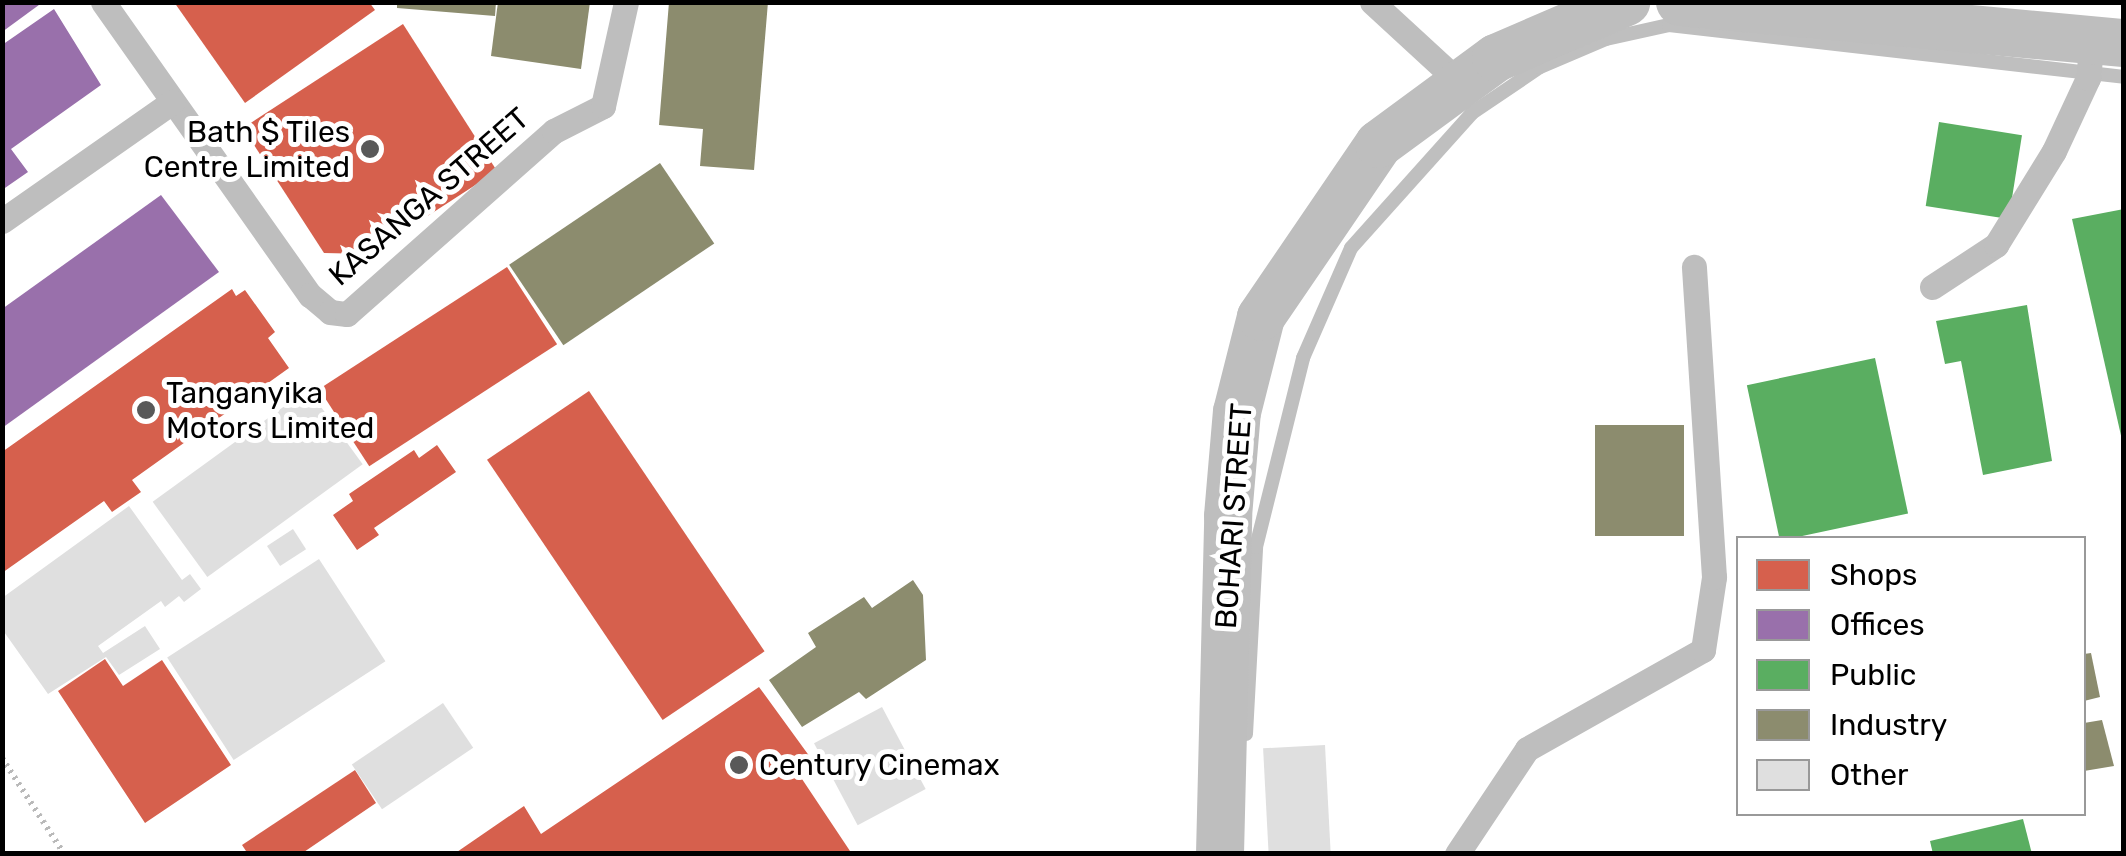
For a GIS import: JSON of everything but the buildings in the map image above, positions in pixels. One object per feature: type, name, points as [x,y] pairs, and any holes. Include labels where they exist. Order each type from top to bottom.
[{"type":"street","name":"BOHARI STREET","points":[[1220,854],[1228,516],[1237,412],[1261,317],[1379,144],[1458,81],[1549,32],[1626,2]]},
{"type":"street","points":[[1680,2],[2108,41]]},
{"type":"lane","name":"KASANGA STREET","points":[[104,2],[310,295],[330,312],[347,314],[554,131],[603,106],[626,2]]},
{"type":"lane","points":[[1372,2],[1458,81]]},
{"type":"lane","points":[[1932,287],[1996,244],[2054,151],[2108,41]]},
{"type":"lane","points":[[2,221],[172,102]]},
{"type":"lane","points":[[1458,854],[1527,749],[1703,650],[1714,577],[1694,267]]},
{"type":"path","points":[[2,758],[64,854]]},
{"type":"waterway","points":[[1246,734],[1256,547],[1303,358],[1351,248],[1472,113],[1540,67],[1606,39],[1669,25],[2124,77]]},
{"type":"place","name":"Bath $ Tiles Centre Limited","points":[[370,149]]},
{"type":"place","name":"Tanganyika Motors Limited","points":[[146,410]]},
{"type":"place","name":"Century Cinemax","points":[[739,765]]}]
